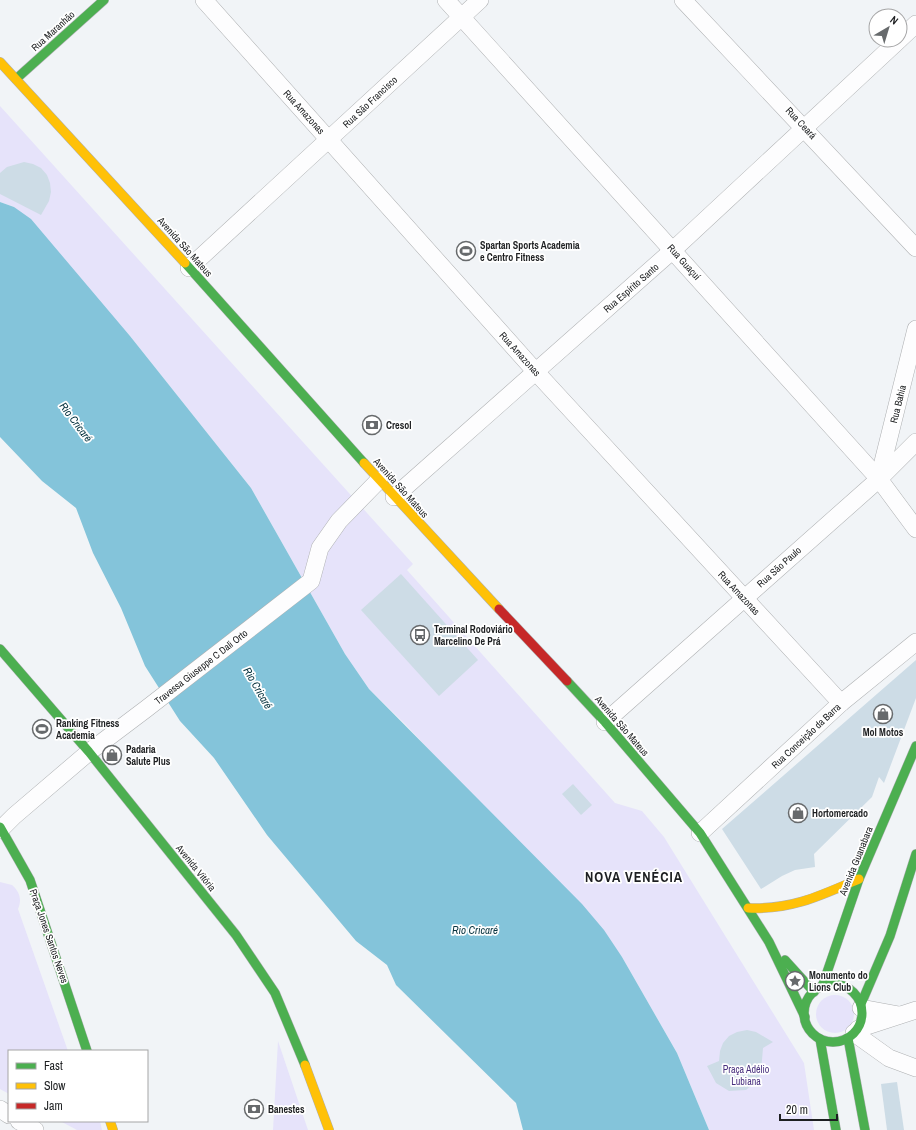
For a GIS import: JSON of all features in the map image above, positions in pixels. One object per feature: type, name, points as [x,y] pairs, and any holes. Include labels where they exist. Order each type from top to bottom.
[{"type":"main road","name":"Rua Maranhão","points":[[16,79],[104,0]]},
{"type":"main road","name":"Avenida São Mateus","points":[[0,62],[189,268],[394,497],[605,722],[700,833],[769,942],[805,1017]]},
{"type":"main road","name":"Avenida Vitória","points":[[0,649],[89,752],[236,935],[275,993],[314,1084],[329,1130]]},
{"type":"main road","name":"Avenida Guanabara","points":[[818,989],[859,879],[916,746]]},
{"type":"main road","name":"Praça Jones Santos Neves","points":[[0,829],[30,880],[87,1050]]},
{"type":"main road","points":[[861,1006],[890,936],[916,854]]},
{"type":"main road","points":[[748,908],[770,910],[800,904],[859,879]]},
{"type":"main road","name":"Avenida São Mateus","points":[[769,942],[818,989]]},
{"type":"main road","points":[[854,1033],[839,1042],[830,1042],[820,1039],[813,1034],[805,1017],[805,1008],[808,999],[818,989],[831,984],[841,985],[856,996],[861,1006],[862,1015],[854,1033],[865,1130]]},
{"type":"main road","points":[[820,1039],[836,1130]]},
{"type":"street","name":"Rua Amazonas","points":[[204,0],[536,372],[841,703]]},
{"type":"street","name":"Rua Guaçuí","points":[[446,0],[674,250],[879,479],[916,529]]},
{"type":"street","name":"Rua São Francisco","points":[[189,268],[480,0]]},
{"type":"street","name":"Rua Ceará","points":[[684,0],[806,128],[916,248]]},
{"type":"street","name":"Rua Espírito Santo","points":[[908,31],[916,24]]},
{"type":"street","name":"Rua Espírito Santo","points":[[394,497],[674,250],[806,128],[890,48]]},
{"type":"street","name":"Rua Bahia","points":[[879,479],[916,329]]},
{"type":"street","name":"Rua São Paulo","points":[[605,722],[879,479],[916,442]]},
{"type":"street","name":"Travessa Giuseppe C Dali Orto","points":[[0,829],[89,752],[311,581],[320,548],[339,521],[379,480]]},
{"type":"street","name":"Rua Conceição da Barra","points":[[700,833],[841,703],[916,642]]},
{"type":"street","points":[[861,1006],[909,1013]]},
{"type":"street","points":[[854,1033],[909,1013]]},
{"type":"street","points":[[854,1033],[889,1058],[916,1068]]},
{"type":"street","points":[[21,1122],[35,1130]]},
{"type":"green space","name":"Praça Adélio Lubiana","points":[[0,106],[413,564],[407,570],[615,803],[642,811],[664,837],[804,1063],[814,1130],[709,1130],[677,1053],[622,957],[406,725],[369,689],[345,654],[251,488],[130,336],[14,207],[0,202]]},
{"type":"green space","points":[[0,882],[12,885],[17,890],[20,899],[18,909],[68,1050],[8,1050],[8,1093],[0,1089]]},
{"type":"green space","points":[[831,995],[839,995],[849,1000],[853,1007],[853,1021],[849,1028],[839,1033],[831,1033],[821,1028],[819,1025],[816,1018],[816,1010],[821,1000],[824,998]]},
{"type":"green space","points":[[278,1041],[308,1130],[273,1130]]},
{"type":"green space","points":[[62,1122],[100,1122],[102,1130],[77,1130]]},
{"type":"water","name":"Rio Cricaré","points":[[0,202],[14,207],[31,219],[130,336],[251,488],[345,654],[369,689],[582,904],[604,930],[622,957],[677,1053],[709,1130],[523,1130],[516,1103],[396,985],[387,965],[356,941],[267,835],[214,758],[180,721],[145,666],[121,608],[93,553],[76,508],[42,481],[0,437]]},
{"type":"building","points":[[24,162],[41,168],[47,175],[50,183],[51,192],[49,201],[41,215],[0,194],[0,173],[7,167]]},
{"type":"building","name":"Terminal Rodoviário Marcelino De Prá","points":[[401,574],[478,660],[439,696],[361,610]]},
{"type":"building","name":"Hortomercado","points":[[916,660],[916,698],[884,783],[879,777],[872,797],[814,854],[815,867],[795,870],[761,889],[722,829]]},
{"type":"building","points":[[573,784],[592,805],[581,815],[562,794]]},
{"type":"building","points":[[747,1030],[756,1032],[773,1042],[763,1048],[761,1072],[758,1080],[746,1090],[729,1091],[716,1083],[707,1066],[719,1061],[723,1043],[729,1036],[737,1032]]},
{"type":"building","points":[[897,1082],[904,1130],[887,1130],[881,1084]]},
{"type":"traffic: fast","points":[[16,79],[104,0]]},
{"type":"traffic: fast","points":[[185,263],[364,463]]},
{"type":"traffic: fast","points":[[0,649],[89,752],[236,935],[275,993],[305,1065]]},
{"type":"traffic: fast","points":[[567,681],[605,722],[700,833],[769,942],[805,1017]]},
{"type":"traffic: fast","points":[[822,987],[859,879],[916,746]]},
{"type":"traffic: fast","points":[[0,827],[30,880],[87,1050]]},
{"type":"traffic: fast","points":[[861,1004],[890,936],[916,854]]},
{"type":"traffic: fast","points":[[785,960],[814,992]]},
{"type":"traffic: fast","points":[[833,984],[844,986],[857,997],[860,1002],[862,1013],[860,1024],[849,1037],[844,1040],[833,1042],[822,1040],[809,1029],[806,1024],[804,1013],[806,1002],[817,989],[822,986],[833,984]]},
{"type":"traffic: fast","points":[[848,1038],[865,1130]]},
{"type":"traffic: fast","points":[[820,1039],[836,1130]]},
{"type":"traffic: slow","points":[[0,62],[185,263]]},
{"type":"traffic: slow","points":[[364,463],[499,609]]},
{"type":"traffic: slow","points":[[748,908],[778,907],[805,901],[859,879]]},
{"type":"traffic: slow","points":[[305,1065],[329,1130]]},
{"type":"traffic: slow","points":[[110,1122],[113,1130]]},
{"type":"traffic: jam","points":[[499,609],[567,681]]},
{"type":"place","name":"Spartan Sports Academia e Centro Fitness","points":[[466,251]]},
{"type":"place","name":"Cresol","points":[[372,425]]},
{"type":"place","name":"Terminal Rodoviário Marcelino De Prá","points":[[420,635]]},
{"type":"place","name":"Mol Motos","points":[[883,714]]},
{"type":"place","name":"Ranking Fitness Academia","points":[[42,729]]},
{"type":"place","name":"Padaria Salute Plus","points":[[112,755]]},
{"type":"place","name":"Hortomercado","points":[[798,813]]},
{"type":"place","name":"Monumento do Lions Club","points":[[795,981]]},
{"type":"place","name":"Banestes","points":[[254,1109]]},
{"type":"district","name":"NOVA VENÉCIA","points":[[634,877]]}]
